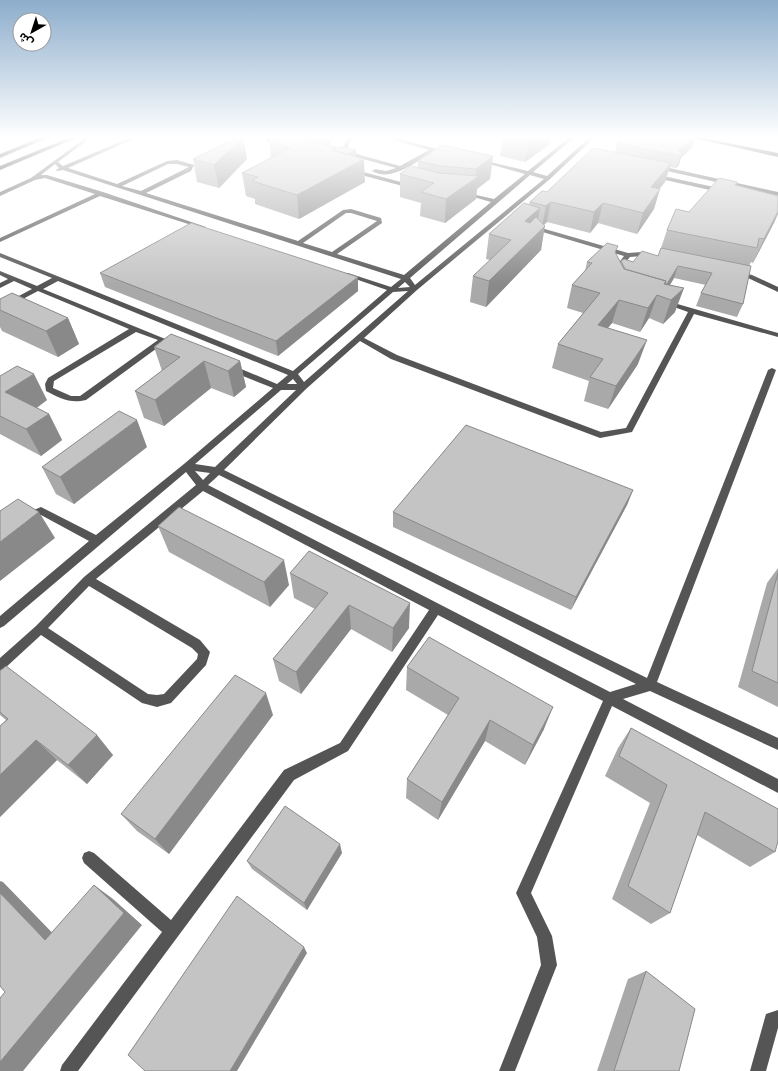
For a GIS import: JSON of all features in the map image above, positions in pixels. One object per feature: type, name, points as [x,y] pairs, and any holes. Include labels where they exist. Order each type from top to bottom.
[{"type":"street","points":[[0,194],[18,186]]},
{"type":"street","points":[[78,186],[213,230]]},
{"type":"street","points":[[117,186],[406,278],[415,289]]},
{"type":"street","points":[[142,193],[156,186]]},
{"type":"street","points":[[408,186],[423,190]]},
{"type":"street","points":[[0,623],[187,466],[514,186]]},
{"type":"street","points":[[0,665],[40,629],[88,580],[202,486],[303,388],[359,338],[415,289],[504,219],[539,186]]},
{"type":"street","points":[[698,186],[733,194]]},
{"type":"street","points":[[741,186],[778,194]]},
{"type":"street","points":[[0,240],[101,193]]},
{"type":"street","points":[[458,193],[473,194],[495,201]]},
{"type":"street","points":[[298,244],[345,211],[350,211],[379,220],[380,222],[333,254]]},
{"type":"street","points":[[523,224],[628,255],[642,254],[657,257]]},
{"type":"street","points":[[0,255],[294,374],[303,388]]},
{"type":"street","points":[[615,279],[613,274],[628,255]]},
{"type":"street","points":[[727,271],[750,276],[778,290]]},
{"type":"street","points":[[340,272],[392,290],[415,289]]},
{"type":"street","points":[[0,273],[37,290],[185,349]]},
{"type":"street","points":[[0,309],[58,278]]},
{"type":"street","points":[[0,286],[13,279]]},
{"type":"street","points":[[656,300],[778,335]]},
{"type":"street","points":[[359,338],[394,358],[600,435],[629,430],[692,311]]},
{"type":"street","points":[[135,329],[51,380],[49,388],[69,399],[76,400],[83,398],[163,340]]},
{"type":"street","points":[[221,364],[278,387],[303,388]]},
{"type":"street","points":[[650,685],[772,370]]},
{"type":"street","points":[[187,466],[218,471],[650,685],[778,744]]},
{"type":"street","points":[[187,466],[202,486],[778,786]]},
{"type":"street","points":[[21,521],[41,511],[97,540]]},
{"type":"street","points":[[40,629],[146,699],[157,701],[167,699],[202,661],[204,652],[196,644],[88,580]]},
{"type":"street","points":[[68,1071],[289,775],[344,747],[436,609]]},
{"type":"street","points":[[507,1071],[549,965],[544,936],[523,893],[610,698],[650,685]]},
{"type":"street","points":[[89,858],[172,931]]},
{"type":"street","points":[[758,1071],[772,1020],[778,1018]]},
{"type":"building","points":[[268,186],[314,186],[297,195]]},
{"type":"building","points":[[430,186],[465,186],[446,199],[421,192]]},
{"type":"building","points":[[553,186],[652,186],[651,187],[660,189],[643,213],[603,203],[594,212],[551,202],[546,206],[530,202],[542,191],[547,192]]},
{"type":"building","points":[[712,186],[739,186],[778,196],[778,211],[764,239],[759,238],[757,248],[667,230],[676,209],[689,212]]},
{"type":"building","points":[[524,203],[540,208],[525,221],[530,223],[536,217],[545,226],[489,281],[473,276],[511,240],[489,234]]},
{"type":"building","points":[[191,223],[358,277],[276,341],[100,273]]},
{"type":"building","points":[[607,243],[618,246],[615,252],[624,269],[666,281],[664,284],[684,288],[671,300],[657,295],[648,308],[619,300],[598,325],[647,340],[616,386],[590,377],[603,359],[558,344],[600,293],[572,285],[592,263],[587,262]]},
{"type":"building","points":[[661,248],[751,266],[743,304],[701,293],[712,273],[678,266],[667,284],[665,284],[666,281],[625,269],[621,261],[624,259],[633,262],[642,251],[658,256]]},
{"type":"building","points":[[12,293],[68,318],[46,331],[0,310],[0,299]]},
{"type":"building","points":[[171,334],[240,361],[228,371],[204,361],[155,400],[135,391],[180,357],[154,347]]},
{"type":"building","points":[[17,366],[34,374],[5,392],[49,414],[26,429],[0,416],[0,376]]},
{"type":"building","points":[[119,411],[137,420],[60,477],[42,467]]},
{"type":"building","points":[[466,425],[633,490],[576,597],[393,512]]},
{"type":"building","points":[[18,499],[39,512],[0,542],[0,511]]},
{"type":"building","points":[[179,507],[284,560],[264,582],[158,526]]},
{"type":"building","points":[[309,551],[410,603],[393,628],[349,605],[296,672],[273,659],[328,593],[290,573]]},
{"type":"building","points":[[778,573],[778,683],[752,671]]},
{"type":"building","points":[[429,637],[553,707],[533,745],[490,720],[442,802],[407,779],[459,698],[407,667]]},
{"type":"building","points":[[6,666],[97,735],[68,765],[36,740],[0,775],[0,726],[8,719],[0,712],[0,671]]},
{"type":"building","points":[[235,675],[266,693],[155,839],[121,814]]},
{"type":"building","points":[[631,728],[778,809],[778,841],[775,852],[705,812],[670,913],[628,886],[667,785],[619,756]]},
{"type":"building","points":[[285,806],[340,844],[304,903],[247,861]]},
{"type":"building","points":[[94,885],[124,913],[0,1062],[0,998],[5,992],[0,986],[0,893],[45,940]]},
{"type":"building","points":[[237,896],[304,947],[230,1071],[145,1071],[128,1055]]},
{"type":"building","points":[[646,971],[695,1009],[679,1071],[614,1071]]}]
